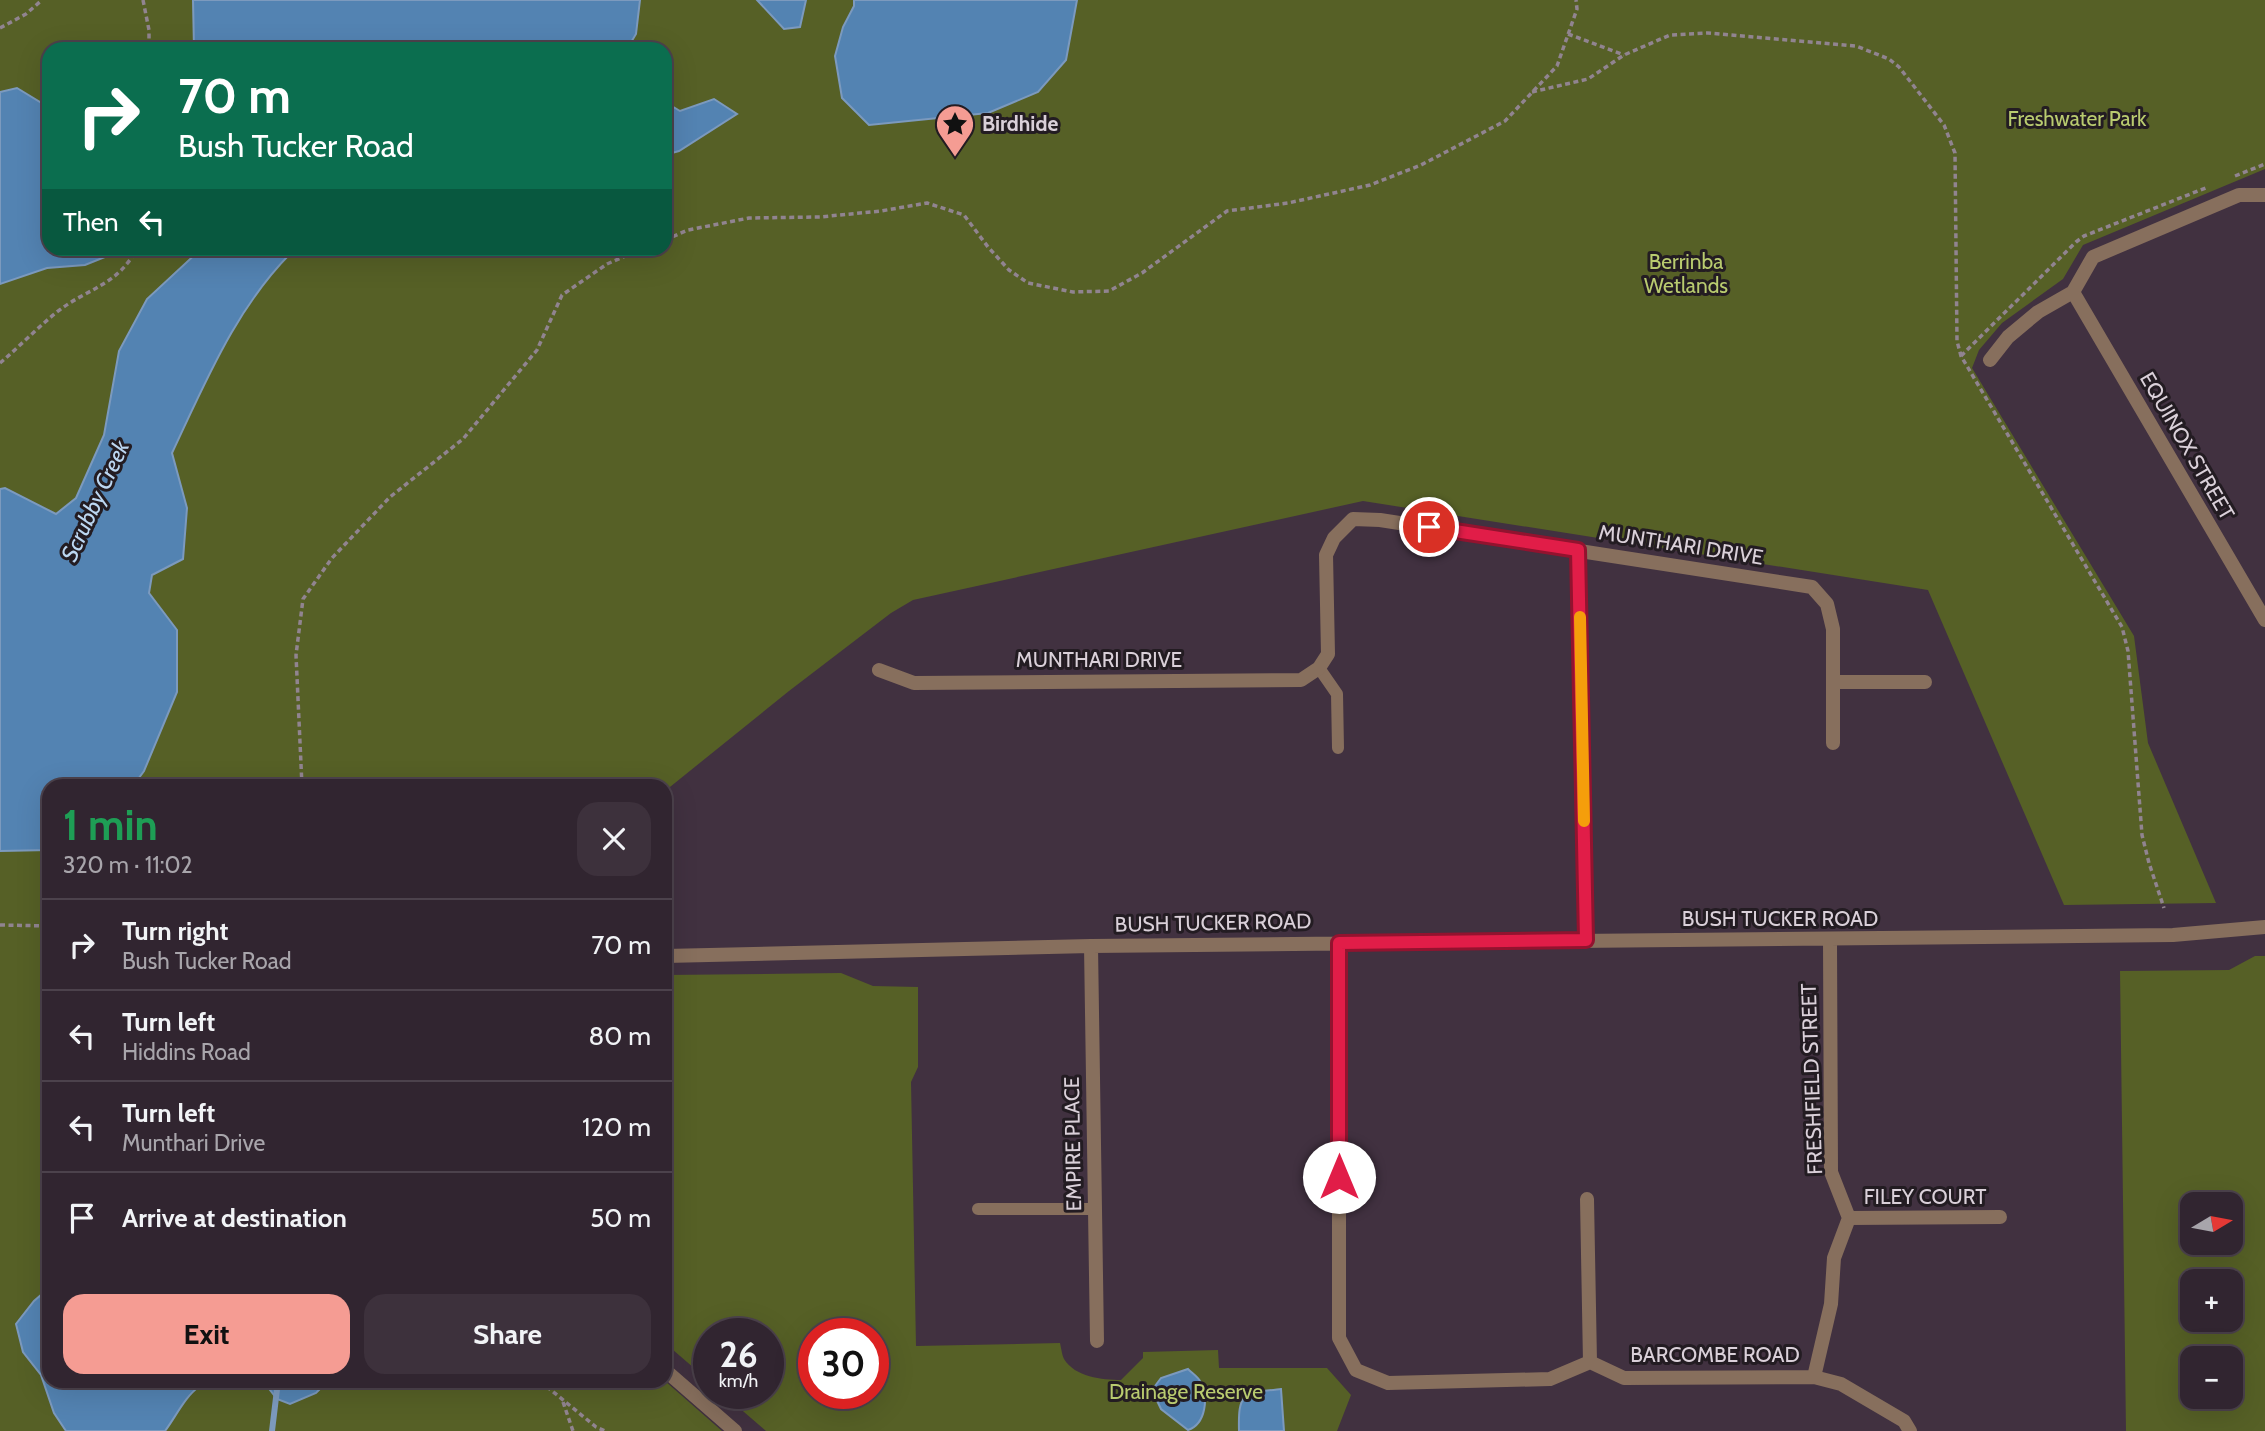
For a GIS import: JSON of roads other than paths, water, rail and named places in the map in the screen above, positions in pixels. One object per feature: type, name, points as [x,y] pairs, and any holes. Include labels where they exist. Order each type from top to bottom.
[{"type":"street","points":[[1990,360],[2008,337],[2038,312],[2073,292],[2093,257],[2239,195],[2265,195]]},
{"type":"street","name":"EQUINOX STREET","points":[[2073,292],[2265,620]]},
{"type":"street","name":"MUNTHARI DRIVE","points":[[879,670],[914,683],[1301,680],[1319,668],[1328,654],[1326,555],[1334,538],[1353,519],[1380,520],[1812,587],[1827,604],[1833,629],[1833,743]]},
{"type":"street","points":[[1578,550],[1586,940]]},
{"type":"street","points":[[1833,682],[1924,682]]},
{"type":"street","name":"BUSH TUCKER ROAD","points":[[672,956],[1091,946],[2173,935],[2265,927]]},
{"type":"street","name":"FRESHFIELD STREET","points":[[1830,940],[1831,1172],[1849,1218]]},
{"type":"street","points":[[1339,943],[1339,1338],[1356,1370],[1388,1383],[1550,1379],[1590,1362],[1587,1199]]},
{"type":"street","name":"EMPIRE PLACE","points":[[1091,946],[1097,1341]]},
{"type":"street","name":"FILEY COURT","points":[[1849,1218],[2000,1217]]},
{"type":"street","points":[[1814,1377],[1831,1304],[1833,1258],[1849,1218]]},
{"type":"street","name":"BARCOMBE ROAD","points":[[1590,1362],[1624,1378],[1814,1377],[1841,1384],[1904,1421],[1910,1431]]},
{"type":"street","points":[[672,1376],[735,1431]]},
{"type":"lane","points":[[1319,668],[1337,694],[1338,748]]},
{"type":"lane","points":[[978,1209],[1095,1209]]},
{"type":"water","points":[[193,0],[640,0],[636,34],[631,42],[194,42]]},
{"type":"water","points":[[757,0],[806,0],[800,27],[784,29]]},
{"type":"water","points":[[854,0],[1077,0],[1066,60],[1038,92],[988,113],[869,125],[842,98],[835,56]]},
{"type":"water","points":[[17,88],[42,103],[42,256],[108,256],[85,265],[47,268],[0,284],[0,92]]},
{"type":"water","points":[[714,99],[737,114],[672,153],[672,106],[680,111]]},
{"type":"water","points":[[193,256],[288,256],[256,294],[224,345],[172,453],[187,508],[183,559],[152,575],[149,593],[177,630],[177,692],[144,771],[138,779],[42,779],[42,850],[0,851],[0,489],[5,488],[56,514],[76,498],[104,435],[119,351],[147,299]]},
{"type":"water","points":[[42,1294],[42,1378],[23,1352],[16,1324]]},
{"type":"water","points":[[1188,1369],[1200,1381],[1205,1402],[1199,1422],[1188,1430],[1161,1409],[1152,1390],[1161,1378]]},
{"type":"water","points":[[45,1388],[199,1388],[185,1401],[165,1431],[66,1431],[54,1413]]},
{"type":"water","points":[[268,1388],[321,1388],[316,1393],[290,1404],[277,1399]]},
{"type":"water","points":[[1281,1389],[1284,1431],[1239,1431],[1240,1409],[1245,1397]]},
{"type":"waterway","name":"Scrubby Creek","points":[[272,1431],[277,1388]]},
{"type":"place","name":"Birdhide","points":[[955,158]]},
{"type":"park label","name":"Freshwater Park","points":[[2077,119]]},
{"type":"park label","name":"Berrinba Wetlands","points":[[1686,274]]},
{"type":"park label","name":"Drainage Reserve","points":[[1186,1392]]}]
